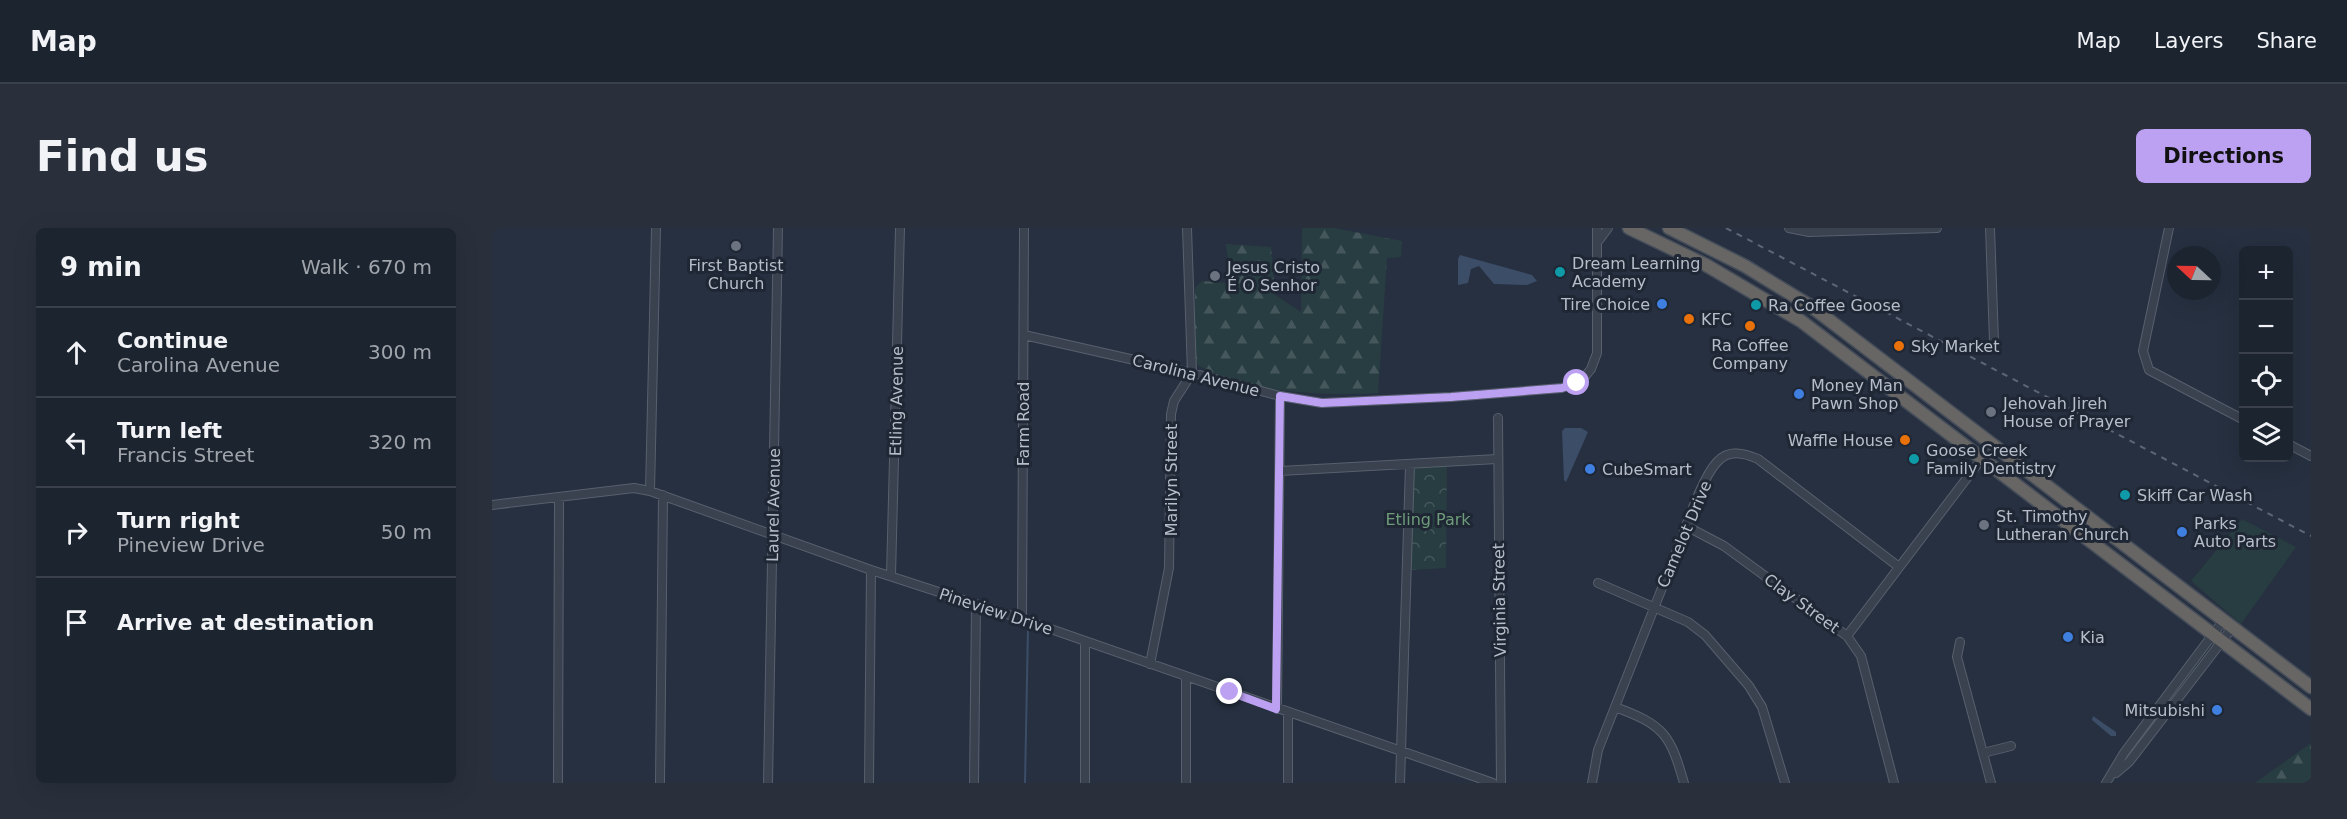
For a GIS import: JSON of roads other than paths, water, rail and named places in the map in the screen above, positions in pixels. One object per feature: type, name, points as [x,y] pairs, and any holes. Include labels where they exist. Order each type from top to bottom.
[{"type":"highway","points":[[1629,228],[1689,255],[1774,303],[1982,458],[2311,709]]},
{"type":"highway","points":[[1669,228],[1745,266],[1812,307],[2311,687]]},
{"type":"street","points":[[650,491],[656,228]]},
{"type":"street","name":"Laurel Avenue","points":[[768,783],[778,228]]},
{"type":"street","name":"Etling Avenue","points":[[891,575],[900,228]]},
{"type":"street","name":"Farm Road","points":[[1022,619],[1024,228]]},
{"type":"street","points":[[1187,228],[1192,373]]},
{"type":"street","name":"Carolina Avenue","points":[[1024,335],[1192,373],[1280,396],[1322,403],[1451,397],[1562,388],[1577,383],[1588,375],[1597,354],[1599,240],[1597,228]]},
{"type":"street","points":[[1599,240],[1608,228]]},
{"type":"street","points":[[1789,228],[1809,232],[1937,228]]},
{"type":"street","points":[[1990,228],[1994,341]]},
{"type":"street","points":[[2169,228],[2143,351],[2145,360],[2149,370],[2239,417]]},
{"type":"street","name":"Marilyn Street","points":[[1150,664],[1169,568],[1171,414],[1174,401],[1192,373]]},
{"type":"street","points":[[1276,709],[1280,396]]},
{"type":"street","name":"Virginia Street","points":[[1498,418],[1501,783]]},
{"type":"street","points":[[1847,636],[1992,445]]},
{"type":"street","points":[[2293,446],[2311,456]]},
{"type":"street","name":"Camelot Drive","points":[[1592,783],[1598,750],[1686,526],[1717,462],[1729,453],[1743,453],[1758,459],[1899,567]]},
{"type":"street","points":[[1280,471],[1497,459]]},
{"type":"street","points":[[1400,783],[1410,465]]},
{"type":"street","name":"Pineview Drive","points":[[492,505],[634,488],[650,491],[871,570],[1022,619],[1276,709],[1401,749],[1493,783]]},
{"type":"street","points":[[660,783],[663,495]]},
{"type":"street","points":[[558,783],[559,498]]},
{"type":"street","name":"Clay Street","points":[[1686,526],[1724,546],[1847,636],[1861,656],[1894,783]]},
{"type":"street","points":[[869,783],[871,570]]},
{"type":"street","points":[[1598,583],[1688,622],[1705,635],[1749,686],[1762,707],[1785,783]]},
{"type":"street","points":[[974,783],[976,605]]},
{"type":"street","points":[[2106,783],[2124,753],[2228,624]]},
{"type":"street","points":[[1085,641],[1085,783]]},
{"type":"street","points":[[1960,642],[1957,657],[1991,783]]},
{"type":"street","points":[[1186,677],[1186,783]]},
{"type":"street","points":[[1615,706],[1640,716],[1665,734],[1674,750],[1684,783]]},
{"type":"street","points":[[1288,713],[1288,783]]},
{"type":"street","points":[[1983,753],[2011,746]]},
{"type":"water","points":[[1460,255],[1532,275],[1537,281],[1527,285],[1494,284],[1479,266],[1471,269],[1468,283],[1458,285]]},
{"type":"water","points":[[1565,428],[1581,428],[1588,432],[1566,482],[1564,480],[1562,431]]},
{"type":"water","points":[[2093,716],[2116,732],[2116,736],[2111,736],[2092,720]]},
{"type":"waterway","points":[[1025,783],[1028,628]]},
{"type":"railway","points":[[1726,228],[2311,536]]},
{"type":"place","name":"First Baptist Church","points":[[736,246]]},
{"type":"place","name":"Dream Learning Academy","points":[[1560,272]]},
{"type":"place","name":"Jesus Cristo É O Senhor","points":[[1215,276]]},
{"type":"place","name":"Tire Choice","points":[[1662,304]]},
{"type":"place","name":"Ra Coffee Goose","points":[[1756,305]]},
{"type":"place","name":"KFC","points":[[1689,319]]},
{"type":"place","name":"Ra Coffee Company","points":[[1750,326]]},
{"type":"place","name":"Sky Market","points":[[1899,346]]},
{"type":"place","name":"Money Man Pawn Shop","points":[[1799,394]]},
{"type":"place","name":"Jehovah Jireh House of Prayer","points":[[1991,412]]},
{"type":"place","name":"Waffle House","points":[[1905,440]]},
{"type":"place","name":"Goose Creek Family Dentistry","points":[[1914,459]]},
{"type":"place","name":"CubeSmart","points":[[1590,469]]},
{"type":"place","name":"Skiff Car Wash","points":[[2125,495]]},
{"type":"place","name":"St. Timothy Lutheran Church","points":[[1984,525]]},
{"type":"place","name":"Parks Auto Parts","points":[[2182,532]]},
{"type":"place","name":"Kia","points":[[2068,637]]},
{"type":"place","name":"Mitsubishi","points":[[2217,710]]},
{"type":"park label","name":"Etling Park","points":[[1428,519]]}]
